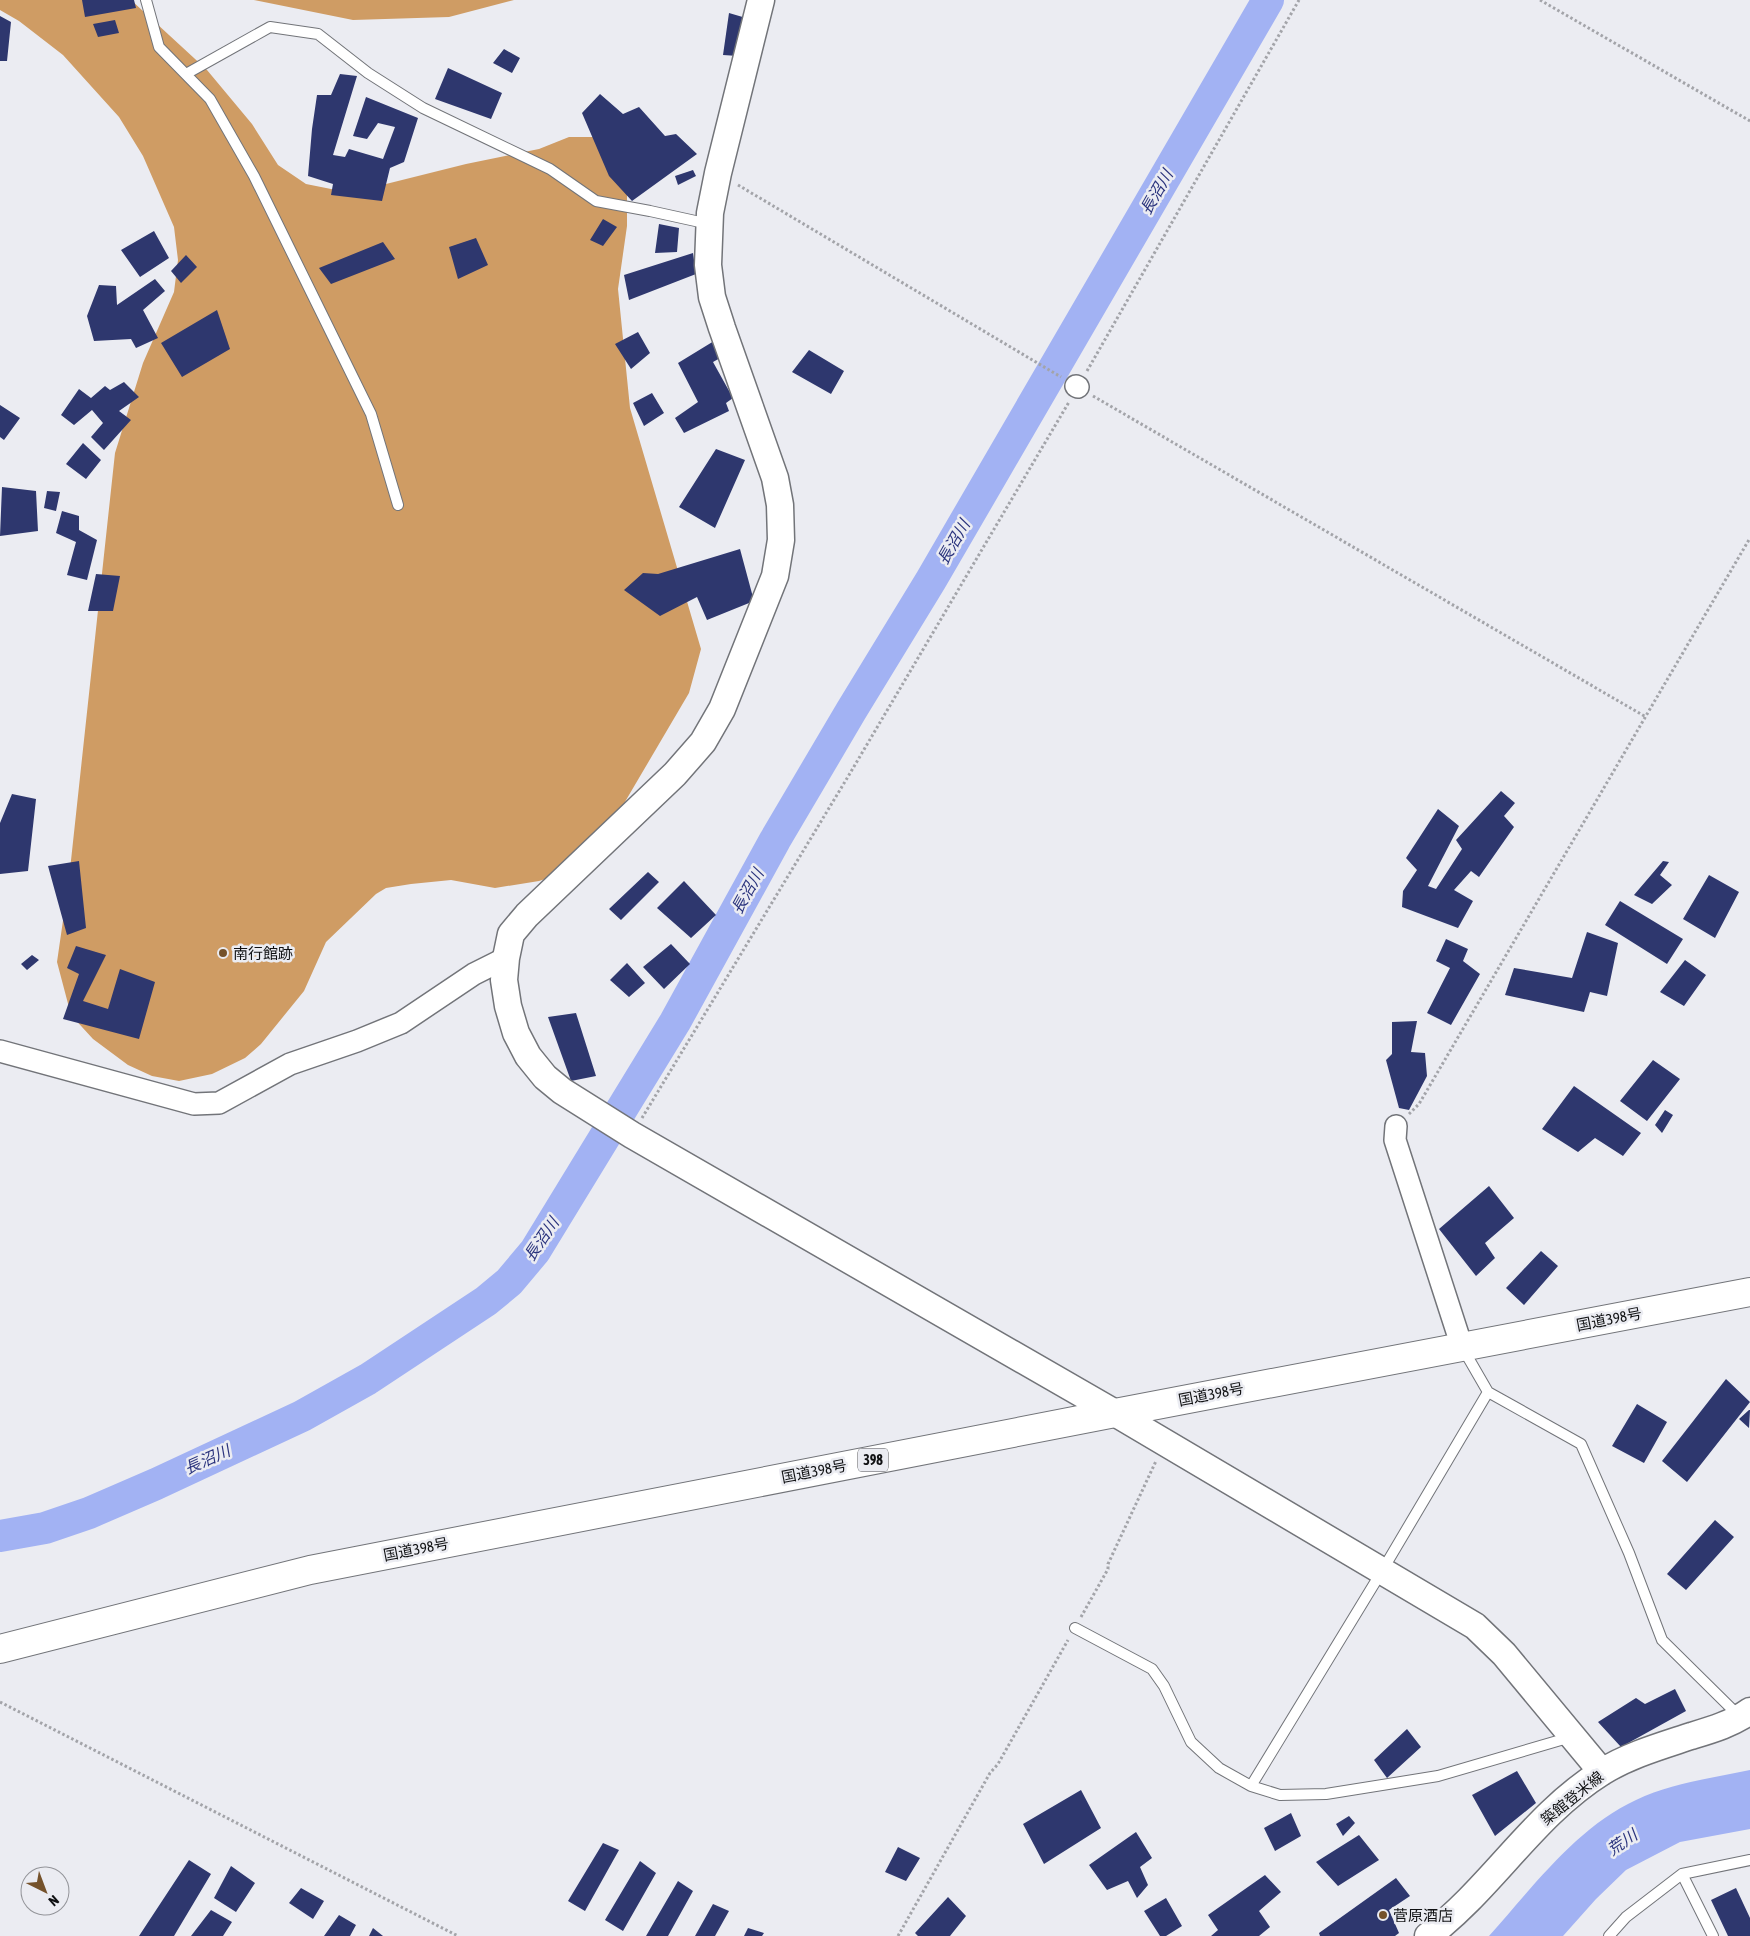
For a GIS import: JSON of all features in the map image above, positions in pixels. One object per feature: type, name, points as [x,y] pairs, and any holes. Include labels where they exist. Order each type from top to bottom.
[{"type":"highway","name":"国道398号","points":[[0,1649],[310,1570],[1115,1412],[1750,1292]]},
{"type":"street","points":[[761,0],[718,173],[709,224],[708,265],[712,297],[775,478],[780,505],[781,540],[775,576],[722,709],[703,742],[675,774],[527,915],[511,934],[504,980],[508,1006],[516,1033],[528,1056],[545,1077],[562,1091],[632,1135],[1115,1412],[1474,1626],[1504,1654],[1602,1772]]},
{"type":"street","points":[[0,1051],[194,1104],[219,1102],[290,1064],[357,1041],[401,1023],[474,974],[506,958]]},
{"type":"street","points":[[1396,1126],[1395,1140],[1462,1347]]},
{"type":"street","name":"築館登米線","points":[[1428,1936],[1466,1903],[1540,1823],[1570,1796],[1602,1772],[1624,1760],[1724,1725],[1745,1714]]},
{"type":"lane","points":[[146,0],[159,46],[210,99],[254,176],[371,414],[398,505]]},
{"type":"lane","points":[[186,74],[270,27],[318,34],[368,73],[424,108],[550,169],[596,201],[709,224]]},
{"type":"lane","points":[[1462,1347],[1488,1392],[1581,1444],[1629,1553],[1662,1640],[1745,1714]]},
{"type":"lane","points":[[1251,1786],[1488,1392]]},
{"type":"lane","points":[[1075,1628],[1152,1668],[1164,1686],[1191,1742],[1218,1768],[1251,1786],[1280,1795],[1326,1794],[1438,1776],[1572,1736]]},
{"type":"lane","points":[[1609,1936],[1626,1917],[1682,1874],[1750,1860]]},
{"type":"lane","points":[[1682,1874],[1713,1936]]},
{"type":"path","points":[[632,1135],[849,775],[1077,386],[1299,0]]},
{"type":"path","points":[[1540,0],[1750,121]]},
{"type":"path","points":[[718,173],[1036,363],[1646,717]]},
{"type":"path","points":[[1396,1126],[1419,1104],[1750,538]]},
{"type":"path","points":[[898,1936],[1108,1569],[1108,1564],[1165,1442]]},
{"type":"path","points":[[0,1702],[458,1936]]},
{"type":"shaded area","points":[[0,0],[131,0],[207,70],[252,124],[278,165],[306,184],[336,190],[382,185],[466,164],[539,149],[569,137],[593,137],[627,190],[627,226],[618,289],[630,408],[701,649],[689,693],[599,846],[573,870],[539,881],[495,888],[451,880],[386,888],[376,894],[326,942],[304,991],[261,1044],[245,1058],[212,1074],[179,1081],[152,1076],[128,1065],[93,1039],[71,1015],[57,962],[69,879],[115,453],[143,363],[174,292],[178,260],[174,227],[143,156],[119,117],[63,55],[19,21],[0,10]]},
{"type":"shaded area","points":[[254,0],[514,0],[449,17],[353,20]]},
{"type":"water","name":"荒川","points":[[1750,1770],[1750,1829],[1680,1842],[1626,1870],[1596,1899],[1563,1936],[1489,1936],[1556,1860],[1594,1826],[1615,1812],[1636,1800],[1664,1789]]},
{"type":"building","points":[[82,0],[134,0],[136,8],[85,17]]},
{"type":"building","points":[[729,13],[746,18],[738,56],[723,55]]},
{"type":"building","points":[[0,16],[11,22],[7,61],[0,61]]},
{"type":"building","points":[[115,20],[119,33],[98,37],[93,24]]},
{"type":"building","points":[[504,49],[520,58],[512,73],[493,63]]},
{"type":"building","points":[[448,68],[502,93],[491,119],[435,99]]},
{"type":"building","points":[[340,74],[357,76],[333,155],[345,157],[349,149],[383,159],[395,127],[378,123],[367,139],[353,136],[366,97],[418,118],[404,162],[390,168],[382,201],[331,195],[333,184],[308,176],[317,95],[331,95]]},
{"type":"building","points":[[600,94],[623,114],[639,107],[665,136],[676,134],[697,154],[632,201],[609,176],[582,113]]},
{"type":"building","points":[[693,170],[696,176],[678,185],[675,176]]},
{"type":"building","points":[[603,219],[617,227],[603,246],[590,240]]},
{"type":"building","points":[[659,224],[679,228],[677,252],[655,253]]},
{"type":"building","points":[[154,231],[169,258],[140,277],[121,250]]},
{"type":"building","points":[[476,238],[488,265],[458,279],[449,247]]},
{"type":"building","points":[[383,242],[395,259],[331,284],[319,268]]},
{"type":"building","points":[[693,253],[696,274],[629,300],[624,275]]},
{"type":"building","points":[[186,255],[197,267],[181,283],[171,271]]},
{"type":"building","points":[[155,279],[165,291],[143,310],[158,338],[136,348],[131,339],[94,341],[87,316],[99,285],[116,286],[117,305]]},
{"type":"building","points":[[217,310],[230,349],[182,377],[161,343]]},
{"type":"building","points":[[638,332],[650,353],[631,369],[615,344]]},
{"type":"building","points":[[714,341],[722,357],[713,362],[733,398],[726,403],[729,411],[684,433],[675,418],[698,402],[678,363]]},
{"type":"building","points":[[809,350],[844,371],[831,394],[792,372]]},
{"type":"building","points":[[124,382],[139,397],[119,411],[131,420],[104,450],[91,437],[103,423],[92,410],[74,425],[61,415],[79,389],[91,398],[105,386],[110,390]]},
{"type":"building","points":[[652,393],[664,413],[644,426],[633,403]]},
{"type":"building","points":[[0,405],[20,418],[4,440],[0,437]]},
{"type":"building","points":[[83,443],[101,460],[86,479],[66,464]]},
{"type":"building","points":[[716,449],[745,460],[715,528],[679,507]]},
{"type":"building","points":[[2,487],[36,491],[38,531],[0,536]]},
{"type":"building","points":[[47,491],[60,492],[56,511],[44,508]]},
{"type":"building","points":[[62,511],[79,516],[79,530],[97,540],[87,580],[67,575],[76,542],[56,533]]},
{"type":"building","points":[[740,549],[754,601],[707,620],[697,597],[660,616],[624,590],[643,573],[658,574]]},
{"type":"building","points":[[96,574],[120,576],[113,611],[88,611]]},
{"type":"building","points":[[1501,791],[1515,803],[1504,816],[1514,827],[1479,877],[1471,871],[1454,890],[1473,901],[1458,928],[1402,907],[1403,891],[1417,870],[1406,858],[1438,809],[1459,826],[1428,886],[1436,889],[1462,849],[1456,840]]},
{"type":"building","points":[[12,794],[36,799],[28,871],[0,874],[0,823]]},
{"type":"building","points":[[79,861],[86,928],[67,935],[48,866]]},
{"type":"building","points":[[1663,861],[1669,862],[1660,875],[1672,885],[1652,904],[1634,895]]},
{"type":"building","points":[[648,872],[659,882],[621,920],[609,909]]},
{"type":"building","points":[[1709,875],[1739,892],[1715,938],[1683,919]]},
{"type":"building","points":[[684,881],[716,915],[691,938],[657,908]]},
{"type":"building","points":[[1620,901],[1683,939],[1667,964],[1605,925]]},
{"type":"building","points":[[1587,932],[1618,943],[1607,996],[1590,992],[1584,1012],[1505,995],[1514,968],[1572,978]]},
{"type":"building","points":[[1446,939],[1468,949],[1463,961],[1480,974],[1451,1025],[1427,1013],[1450,968],[1436,961]]},
{"type":"building","points":[[671,944],[690,964],[664,989],[643,967]]},
{"type":"building","points":[[76,946],[106,955],[83,1001],[108,1009],[120,969],[155,982],[139,1039],[63,1019],[79,974],[67,968]]},
{"type":"building","points":[[32,955],[39,960],[27,970],[21,964]]},
{"type":"building","points":[[1685,960],[1706,975],[1684,1006],[1660,992]]},
{"type":"building","points":[[627,963],[645,983],[629,997],[610,980]]},
{"type":"building","points":[[576,1013],[596,1076],[571,1081],[548,1017]]},
{"type":"building","points":[[1417,1021],[1411,1052],[1425,1053],[1427,1076],[1409,1110],[1399,1108],[1386,1060],[1392,1054],[1392,1022]]},
{"type":"building","points":[[1653,1060],[1680,1079],[1647,1121],[1620,1101]]},
{"type":"building","points":[[1574,1086],[1641,1133],[1623,1156],[1595,1138],[1578,1152],[1542,1129]]},
{"type":"building","points":[[1665,1110],[1673,1115],[1662,1133],[1655,1125]]},
{"type":"building","points":[[1489,1186],[1514,1218],[1485,1243],[1495,1258],[1476,1276],[1439,1229]]},
{"type":"building","points":[[1541,1251],[1558,1266],[1524,1305],[1506,1288]]},
{"type":"building","points":[[1726,1379],[1750,1402],[1687,1482],[1662,1461]]},
{"type":"building","points":[[1637,1404],[1667,1422],[1644,1463],[1612,1446]]},
{"type":"building","points":[[1750,1410],[1749,1428],[1739,1419]]},
{"type":"building","points":[[1715,1520],[1734,1537],[1686,1590],[1667,1574]]},
{"type":"building","points":[[1675,1689],[1686,1711],[1621,1747],[1598,1722],[1636,1698],[1645,1704]]},
{"type":"building","points":[[1407,1729],[1421,1747],[1387,1778],[1374,1760]]},
{"type":"building","points":[[1517,1771],[1536,1803],[1495,1836],[1472,1795]]},
{"type":"building","points":[[1081,1790],[1101,1828],[1044,1864],[1023,1824]]},
{"type":"building","points":[[1291,1813],[1301,1836],[1275,1851],[1264,1828]]},
{"type":"building","points":[[1349,1816],[1355,1823],[1343,1836],[1336,1824]]},
{"type":"building","points":[[1136,1832],[1152,1858],[1140,1867],[1148,1885],[1137,1898],[1128,1881],[1107,1890],[1089,1865]]},
{"type":"building","points":[[1359,1835],[1379,1860],[1338,1886],[1316,1862]]},
{"type":"building","points":[[603,1843],[619,1850],[585,1911],[568,1901]]},
{"type":"building","points":[[898,1847],[920,1858],[906,1881],[885,1872]]},
{"type":"building","points":[[189,1860],[211,1874],[174,1936],[139,1936]]},
{"type":"building","points":[[640,1861],[656,1873],[623,1931],[605,1920]]},
{"type":"building","points":[[231,1866],[255,1883],[236,1912],[214,1898]]},
{"type":"building","points":[[1265,1875],[1281,1892],[1259,1911],[1270,1927],[1259,1936],[1211,1936],[1218,1930],[1208,1915]]},
{"type":"building","points":[[1396,1878],[1410,1896],[1389,1910],[1399,1933],[1395,1936],[1320,1936],[1319,1933]]},
{"type":"building","points":[[678,1881],[693,1891],[668,1936],[646,1936]]},
{"type":"building","points":[[301,1888],[324,1901],[313,1919],[289,1903]]},
{"type":"building","points":[[1736,1888],[1750,1918],[1750,1936],[1728,1936],[1711,1900]]},
{"type":"building","points":[[948,1897],[966,1916],[950,1936],[918,1936],[915,1933]]},
{"type":"building","points":[[1166,1898],[1182,1926],[1166,1936],[1160,1936],[1144,1911]]},
{"type":"building","points":[[713,1904],[729,1911],[715,1936],[695,1936]]},
{"type":"building","points":[[211,1910],[232,1922],[223,1936],[191,1936]]},
{"type":"building","points":[[339,1915],[356,1925],[350,1936],[324,1936]]},
{"type":"building","points":[[373,1928],[383,1936],[369,1936]]},
{"type":"building","points":[[748,1928],[764,1933],[762,1936],[744,1936]]},
{"type":"waterway","name":"長沼川","points":[[0,1536],[45,1528],[89,1513],[302,1416],[368,1379],[486,1301],[509,1282],[535,1251],[675,1022],[775,840],[931,580],[1268,0]]},
{"type":"place","name":"南行館跡","points":[[223,953]]},
{"type":"place","name":"菅原酒店","points":[[1383,1915]]}]
